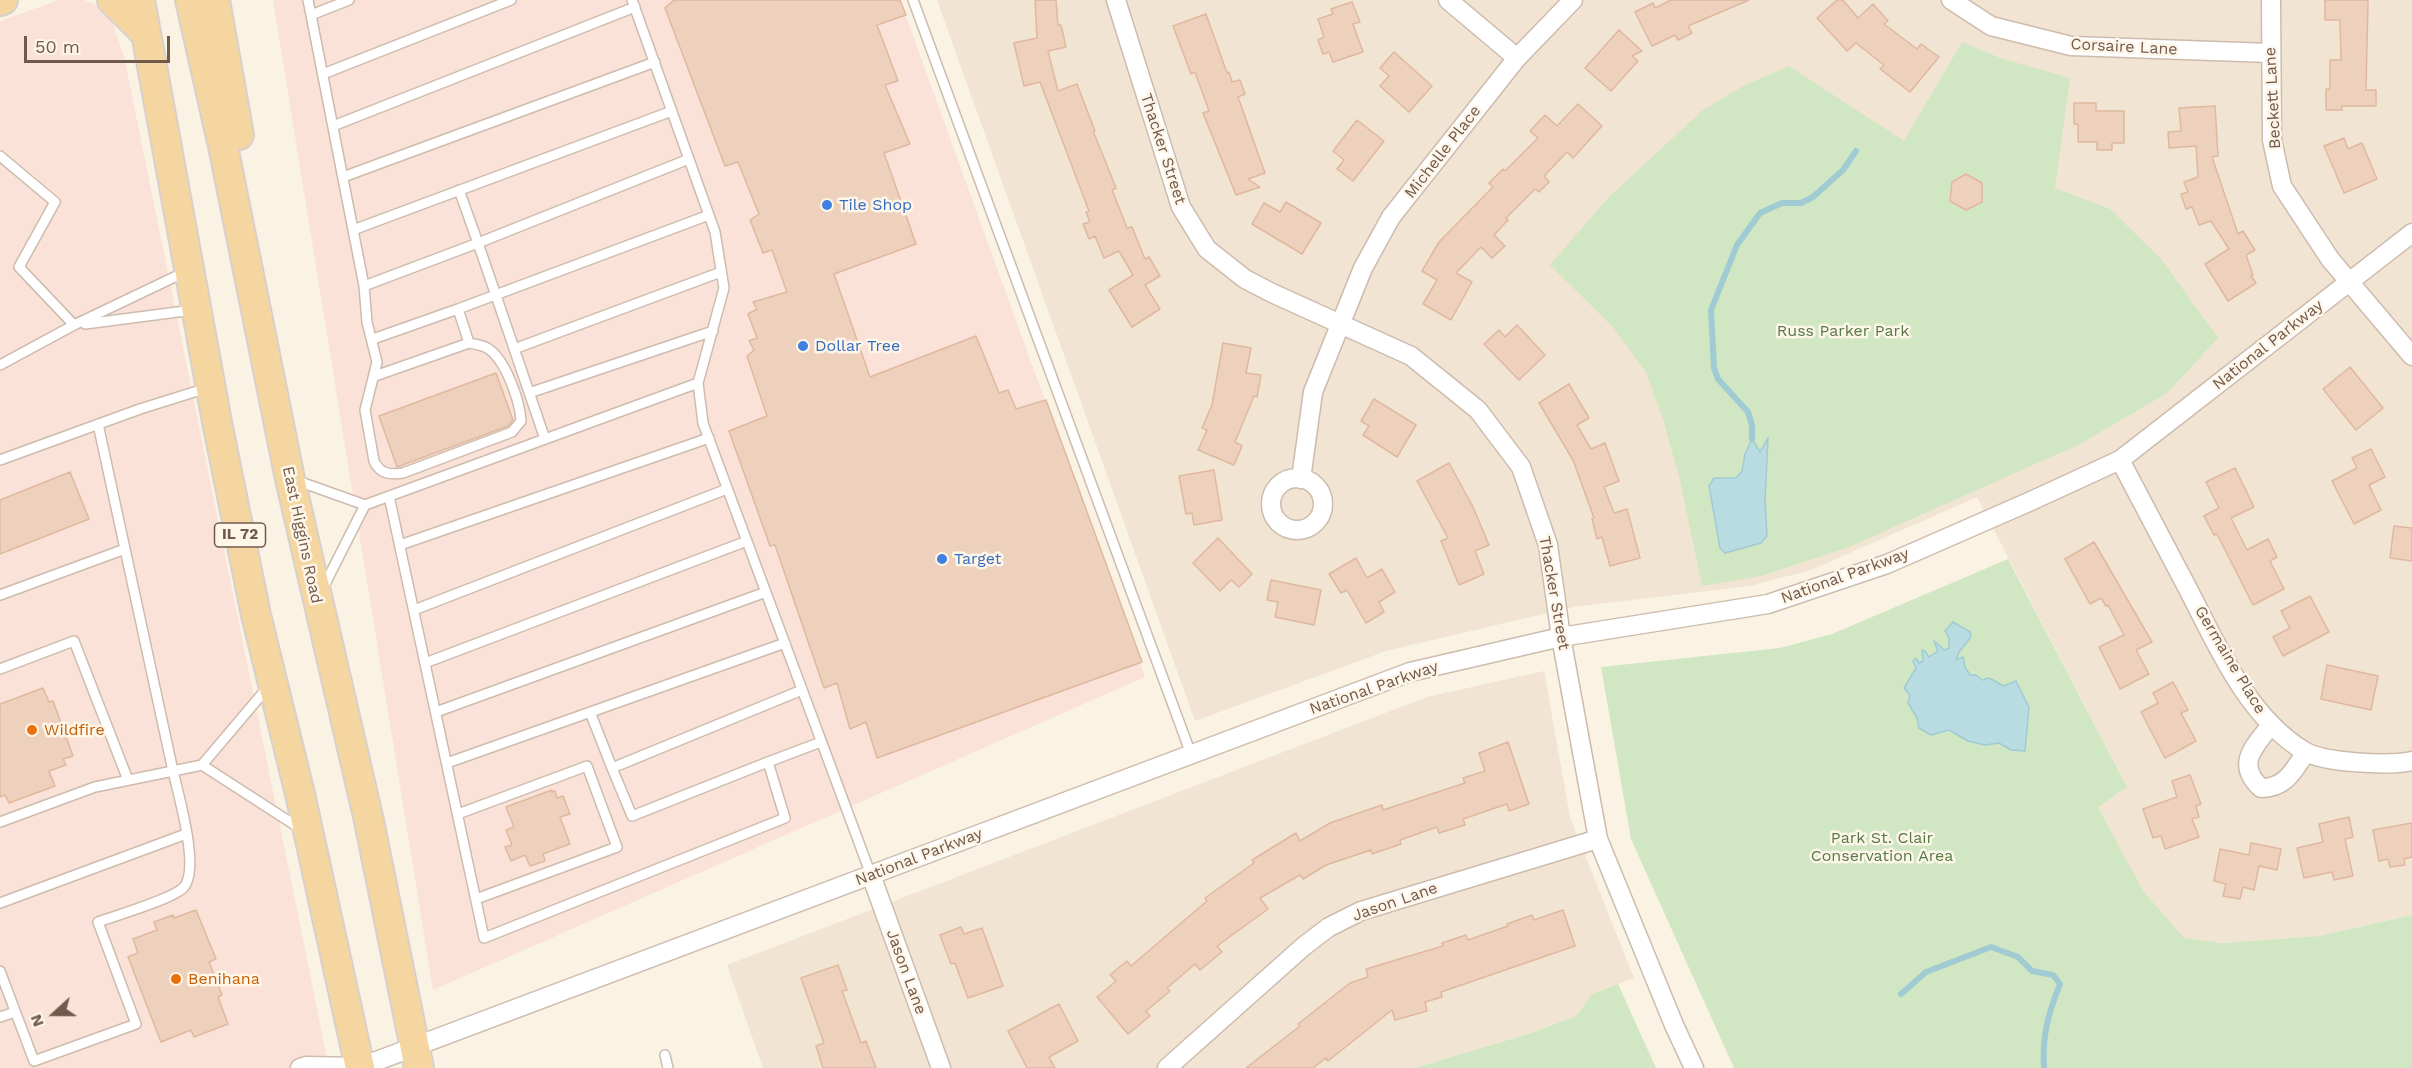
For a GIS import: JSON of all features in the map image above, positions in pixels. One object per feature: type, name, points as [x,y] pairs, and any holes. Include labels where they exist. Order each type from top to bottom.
[{"type":"main road","points":[[112,0],[146,34]]},
{"type":"main road","name":"IL 72","points":[[140,0],[253,604],[309,834],[360,1068]]},
{"type":"main road","name":"East Higgins Road","points":[[190,0],[223,146],[290,479],[369,821],[416,1057]]},
{"type":"main road","points":[[215,0],[243,157],[242,248]]},
{"type":"street","name":"Thacker Street","points":[[1116,0],[1181,207],[1207,249],[1245,279],[1412,356],[1478,411],[1521,467],[1548,544],[1598,839],[1674,1025],[1694,1068]]},
{"type":"street","points":[[1448,0],[1517,58]]},
{"type":"street","name":"Michelle Place","points":[[1301,479],[1313,392],[1363,268],[1391,217],[1517,58],[1573,0]]},
{"type":"street","name":"Corsaire Lane","points":[[1951,0],[1991,26],[2071,46],[2270,53]]},
{"type":"street","name":"Beckett Lane","points":[[2271,0],[2272,140],[2282,186],[2330,259],[2412,356]]},
{"type":"street","name":"National Parkway","points":[[300,1068],[306,1066],[360,1068],[416,1057],[871,875],[1410,672],[1562,637],[1768,604],[1887,564],[2120,460],[2412,233]]},
{"type":"street","name":"Germaine Place","points":[[2120,460],[2217,646],[2246,692],[2271,725],[2306,752],[2351,762],[2412,761]]},
{"type":"street","points":[[2271,725],[2252,750],[2247,764],[2252,780],[2261,788],[2273,788],[2287,781],[2306,752]]},
{"type":"street","name":"Jason Lane","points":[[1167,1068],[1304,946],[1329,927],[1361,910],[1598,839]]},
{"type":"street","name":"Jason Lane","points":[[871,875],[941,1068]]},
{"type":"lane","points":[[308,0],[364,286],[367,322],[377,362],[365,410],[377,468],[393,475],[404,473],[512,432],[521,421],[516,395],[496,356],[488,348],[469,343],[375,376]]},
{"type":"lane","points":[[312,15],[349,0]]},
{"type":"lane","points":[[323,74],[511,0]]},
{"type":"lane","points":[[913,0],[1191,754]]},
{"type":"lane","points":[[333,126],[634,4],[715,232],[722,272],[724,288],[698,382],[703,423],[871,875]]},
{"type":"lane","points":[[343,177],[654,62]]},
{"type":"lane","points":[[353,230],[672,111]]},
{"type":"lane","points":[[0,156],[55,202],[19,267],[74,325]]},
{"type":"lane","points":[[364,286],[689,159]]},
{"type":"lane","points":[[459,190],[545,439]]},
{"type":"lane","points":[[373,339],[496,296],[709,214]]},
{"type":"lane","points":[[2,362],[190,269]]},
{"type":"lane","points":[[514,349],[722,272]]},
{"type":"lane","points":[[74,325],[196,309]]},
{"type":"lane","points":[[458,309],[469,343]]},
{"type":"lane","points":[[529,393],[712,331]]},
{"type":"lane","points":[[290,479],[365,505],[698,382]]},
{"type":"lane","points":[[0,460],[98,424],[211,387]]},
{"type":"lane","points":[[0,971],[34,1061],[136,1024],[98,922],[172,895],[184,887],[189,876],[186,834],[98,424]]},
{"type":"lane","points":[[400,545],[709,438]]},
{"type":"lane","points":[[414,610],[727,489]]},
{"type":"lane","points":[[389,496],[484,938],[785,818],[768,762]]},
{"type":"lane","points":[[317,601],[365,505]]},
{"type":"lane","points":[[425,663],[747,541]]},
{"type":"lane","points":[[0,595],[125,549]]},
{"type":"lane","points":[[436,712],[765,592]]},
{"type":"lane","points":[[0,669],[74,641],[129,780]]},
{"type":"lane","points":[[447,763],[785,643]]},
{"type":"lane","points":[[0,822],[95,787],[202,765],[272,682]]},
{"type":"lane","points":[[612,768],[802,690]]},
{"type":"lane","points":[[590,712],[632,816],[821,742]]},
{"type":"lane","points":[[202,765],[309,834]]},
{"type":"lane","points":[[458,814],[587,766],[617,848],[476,899]]},
{"type":"lane","points":[[0,903],[186,834]]},
{"type":"lane","points":[[0,1017],[15,1012]]},
{"type":"lane","points":[[665,1055],[668,1068]]},
{"type":"shaded area","points":[[59,0],[84,0],[108,10],[124,56],[329,1068],[0,1068],[0,21]]},
{"type":"shaded area","points":[[273,0],[900,0],[1145,677],[433,990]]},
{"type":"shaded area","points":[[937,0],[2412,0],[2412,915],[2319,936],[2222,943],[2184,939],[2142,891],[2098,806],[2127,787],[1977,497],[1811,570],[1750,586],[1573,607],[1386,651],[1195,721]]},
{"type":"shaded area","points":[[1544,671],[1570,817],[1634,978],[1592,994],[1576,1016],[1531,1033],[1415,1068],[763,1068],[727,965],[1427,697]]},
{"type":"green space","name":"Russ Parker Park","points":[[1962,42],[2003,59],[2070,78],[2055,188],[2110,209],[2161,259],[2218,338],[2167,393],[2080,444],[1849,547],[1761,576],[1702,586],[1680,480],[1664,423],[1646,372],[1613,327],[1550,265],[1608,198],[1703,110],[1745,85],[1789,66],[1904,141]]},
{"type":"green space","name":"Park St. Clair Conservation Area","points":[[2008,559],[2127,787],[2098,807],[2143,891],[2184,938],[2222,943],[2319,936],[2412,915],[2412,1068],[1734,1068],[1631,839],[1601,667],[1780,648],[1832,634]]},
{"type":"green space","points":[[1618,984],[1656,1068],[1415,1068],[1531,1033],[1576,1016],[1592,994]]},
{"type":"water","points":[[1768,438],[1765,499],[1767,536],[1761,543],[1725,553],[1720,548],[1709,486],[1714,478],[1736,478],[1742,471],[1745,454],[1752,439],[1760,452]]},
{"type":"water","points":[[1953,622],[1970,632],[1971,637],[1959,652],[1956,660],[1963,657],[1970,675],[1976,675],[1982,680],[1989,678],[2004,686],[2016,681],[2029,707],[2025,751],[2011,750],[1999,743],[1985,745],[1968,741],[1949,730],[1931,735],[1919,728],[1917,718],[1908,703],[1910,695],[1904,688],[1916,668],[1913,661],[1916,658],[1919,663],[1923,661],[1922,650],[1929,657],[1938,651],[1934,641],[1945,650],[1949,648],[1949,638],[1945,631]]},
{"type":"building","name":"Target","points":[[674,0],[900,0],[906,15],[877,25],[898,81],[885,85],[910,144],[884,153],[916,244],[834,274],[870,377],[976,336],[999,393],[1008,390],[1016,409],[1046,400],[1142,662],[877,758],[866,722],[850,729],[837,683],[824,688],[775,545],[770,546],[729,431],[767,416],[747,356],[754,350],[749,341],[757,338],[748,314],[757,309],[753,302],[787,292],[772,250],[763,253],[750,220],[759,214],[738,162],[725,166],[665,8]]},
{"type":"building","points":[[1035,0],[1056,0],[1058,25],[1061,25],[1066,47],[1048,51],[1058,91],[1077,84],[1116,188],[1112,190],[1127,228],[1132,227],[1145,259],[1149,257],[1160,276],[1145,285],[1160,309],[1132,327],[1109,290],[1133,275],[1119,251],[1104,258],[1095,236],[1089,239],[1083,224],[1090,222],[1086,212],[1089,211],[1040,82],[1024,86],[1014,43],[1037,38]]},
{"type":"building","points":[[1671,0],[1749,0],[1688,26],[1692,33],[1678,40],[1675,35],[1652,46],[1635,12],[1653,3],[1655,8]]},
{"type":"building","points":[[1837,0],[1843,0],[1858,18],[1873,4],[1888,21],[1884,24],[1917,49],[1921,44],[1939,57],[1910,92],[1880,69],[1884,65],[1856,43],[1847,51],[1817,18]]},
{"type":"building","points":[[2325,0],[2368,0],[2366,90],[2376,90],[2376,106],[2342,106],[2342,110],[2326,110],[2326,89],[2330,89],[2330,60],[2341,60],[2340,20],[2325,20]]},
{"type":"building","points":[[1352,2],[1360,22],[1353,24],[1363,52],[1333,62],[1329,52],[1323,54],[1318,40],[1324,37],[1318,19],[1333,14],[1331,9]]},
{"type":"building","points":[[1206,14],[1227,73],[1229,72],[1232,82],[1240,80],[1245,94],[1238,97],[1265,173],[1248,179],[1260,187],[1236,195],[1203,113],[1209,111],[1195,72],[1191,74],[1173,26]]},
{"type":"building","points":[[1619,30],[1642,51],[1632,56],[1638,61],[1611,91],[1585,68]]},
{"type":"building","points":[[1394,52],[1432,86],[1409,112],[1380,86],[1389,76],[1380,68]]},
{"type":"building","points":[[2074,103],[2096,103],[2096,111],[2124,111],[2124,143],[2112,143],[2112,150],[2097,150],[2097,142],[2078,142],[2078,124],[2074,124]]},
{"type":"building","points":[[1578,104],[1602,126],[1573,158],[1567,152],[1544,176],[1549,182],[1539,192],[1535,189],[1506,218],[1508,220],[1494,235],[1505,246],[1492,258],[1481,247],[1456,273],[1472,282],[1451,320],[1423,304],[1437,280],[1422,271],[1439,242],[1493,187],[1489,183],[1503,169],[1505,171],[1538,138],[1530,131],[1545,115],[1557,126]]},
{"type":"building","points":[[2215,106],[2218,156],[2212,157],[2238,234],[2243,231],[2255,250],[2246,255],[2253,275],[2251,276],[2256,283],[2228,301],[2205,264],[2229,249],[2211,221],[2199,225],[2192,207],[2186,209],[2181,194],[2188,192],[2184,182],[2198,177],[2196,146],[2169,148],[2168,132],[2181,131],[2179,108]]},
{"type":"building","points":[[1357,120],[1384,141],[1353,181],[1337,169],[1344,160],[1333,151]]},
{"type":"building","points":[[2344,138],[2348,149],[2362,143],[2377,179],[2344,193],[2324,146]]},
{"type":"building","points":[[1966,174],[1982,183],[1982,202],[1966,210],[1950,201],[1952,182]]},
{"type":"building","points":[[1286,202],[1321,223],[1302,254],[1252,224],[1264,203],[1280,212]]},
{"type":"building","points":[[1517,325],[1545,355],[1519,380],[1484,344],[1499,330],[1505,337]]},
{"type":"building","points":[[1223,343],[1251,348],[1246,373],[1261,375],[1257,397],[1254,396],[1235,442],[1242,446],[1234,465],[1198,450],[1207,430],[1202,428],[1212,405]]},
{"type":"building","points":[[2350,367],[2383,408],[2356,430],[2323,389]]},
{"type":"building","points":[[496,373],[513,420],[508,426],[397,467],[379,416]]},
{"type":"building","points":[[1569,384],[1589,418],[1577,425],[1591,449],[1605,443],[1619,481],[1604,487],[1614,513],[1627,509],[1640,558],[1610,566],[1602,537],[1597,539],[1592,519],[1594,518],[1573,460],[1539,403]]},
{"type":"building","points":[[1374,399],[1416,425],[1397,457],[1363,435],[1369,426],[1361,421]]},
{"type":"building","points":[[2371,449],[2385,477],[2369,485],[2381,510],[2354,524],[2332,481],[2357,468],[2352,458]]},
{"type":"building","points":[[1449,463],[1473,507],[1489,545],[1475,551],[1484,574],[1459,585],[1441,541],[1448,538],[1417,481]]},
{"type":"building","points":[[2235,468],[2254,507],[2231,518],[2247,550],[2268,539],[2277,557],[2270,561],[2284,589],[2253,605],[2217,534],[2214,535],[2204,516],[2219,508],[2206,482]]},
{"type":"building","points":[[1214,470],[1222,520],[1194,525],[1192,513],[1186,514],[1179,476]]},
{"type":"building","points":[[70,472],[89,519],[0,554],[0,500]]},
{"type":"building","points":[[2394,526],[2412,528],[2412,561],[2390,558]]},
{"type":"building","points":[[1218,538],[1252,574],[1239,587],[1231,580],[1220,591],[1193,563]]},
{"type":"building","points":[[2094,542],[2152,642],[2136,650],[2149,674],[2120,689],[2099,647],[2124,635],[2108,605],[2106,606],[2101,598],[2090,604],[2065,559]]},
{"type":"building","points":[[1356,558],[1367,578],[1382,569],[1395,592],[1379,602],[1384,612],[1366,623],[1347,590],[1341,593],[1329,574]]},
{"type":"building","points":[[1271,580],[1321,590],[1314,625],[1275,617],[1278,602],[1267,600]]},
{"type":"building","points":[[2310,596],[2329,632],[2283,656],[2273,637],[2290,628],[2281,611]]},
{"type":"building","points":[[2327,665],[2378,676],[2371,710],[2321,699]]},
{"type":"building","points":[[2173,682],[2188,710],[2181,713],[2196,741],[2165,758],[2141,712],[2158,703],[2153,693]]},
{"type":"building","name":"Wildfire","points":[[43,688],[49,702],[53,701],[73,756],[63,759],[66,765],[49,771],[55,786],[9,803],[5,795],[0,797],[0,704]]},
{"type":"building","points":[[1508,742],[1529,804],[1509,811],[1507,804],[1463,819],[1465,825],[1439,833],[1437,827],[1400,840],[1401,844],[1372,854],[1371,850],[1326,865],[1303,879],[1300,875],[1260,898],[1268,909],[1217,946],[1222,952],[1200,970],[1195,964],[1167,988],[1170,991],[1146,1011],[1150,1016],[1128,1034],[1097,997],[1116,981],[1110,975],[1127,961],[1131,966],[1207,901],[1205,898],[1254,863],[1252,860],[1296,833],[1300,841],[1330,823],[1382,805],[1383,810],[1465,783],[1463,778],[1485,771],[1479,753]]},
{"type":"building","points":[[2190,775],[2201,804],[2196,806],[2199,817],[2192,819],[2199,837],[2165,849],[2161,836],[2153,838],[2143,809],[2177,797],[2172,781]]},
{"type":"building","points":[[552,790],[552,792],[555,791],[557,798],[563,796],[570,814],[560,817],[570,844],[543,854],[545,861],[530,866],[525,855],[511,861],[505,847],[512,845],[506,830],[514,827],[506,807]]},
{"type":"building","points":[[2349,817],[2353,837],[2345,839],[2353,876],[2334,880],[2332,872],[2304,878],[2297,848],[2323,842],[2319,824]]},
{"type":"building","points":[[2412,823],[2412,857],[2404,859],[2405,865],[2390,867],[2388,859],[2379,861],[2373,830]]},
{"type":"building","points":[[2251,843],[2281,849],[2277,870],[2259,866],[2254,890],[2243,887],[2240,899],[2223,896],[2226,884],[2214,881],[2220,849],[2249,855]]},
{"type":"building","name":"Benihana","points":[[196,910],[216,959],[209,962],[222,995],[218,997],[228,1024],[194,1037],[191,1030],[161,1042],[128,957],[138,953],[133,939],[157,930],[154,922]]},
{"type":"building","points":[[1563,910],[1575,946],[1441,992],[1442,997],[1425,1002],[1427,1011],[1395,1020],[1392,1010],[1328,1061],[1326,1058],[1313,1068],[1246,1068],[1350,983],[1368,977],[1366,969],[1443,946],[1442,943],[1466,935],[1468,940],[1532,915],[1534,920]]},
{"type":"building","points":[[961,927],[964,934],[982,928],[1003,986],[968,998],[955,963],[951,964],[940,935]]},
{"type":"building","points":[[838,965],[847,990],[842,991],[861,1043],[866,1041],[876,1068],[823,1068],[816,1046],[824,1043],[801,978]]},
{"type":"building","points":[[1059,1004],[1078,1041],[1049,1057],[1055,1068],[1027,1068],[1008,1031]]},
{"type":"waterway","points":[[1752,439],[1752,425],[1748,412],[1718,379],[1714,368],[1711,310],[1737,245],[1760,213],[1782,203],[1801,203],[1813,197],[1843,170],[1856,151]]},
{"type":"waterway","points":[[1901,994],[1926,972],[1991,947],[2018,957],[2032,971],[2053,975],[2060,984],[2047,1025],[2044,1068]]},
{"type":"place","name":"Tile Shop","points":[[827,205]]},
{"type":"place","name":"Dollar Tree","points":[[803,346]]},
{"type":"place","name":"Target","points":[[942,559]]},
{"type":"place","name":"Wildfire","points":[[32,730]]},
{"type":"place","name":"Benihana","points":[[176,979]]}]
